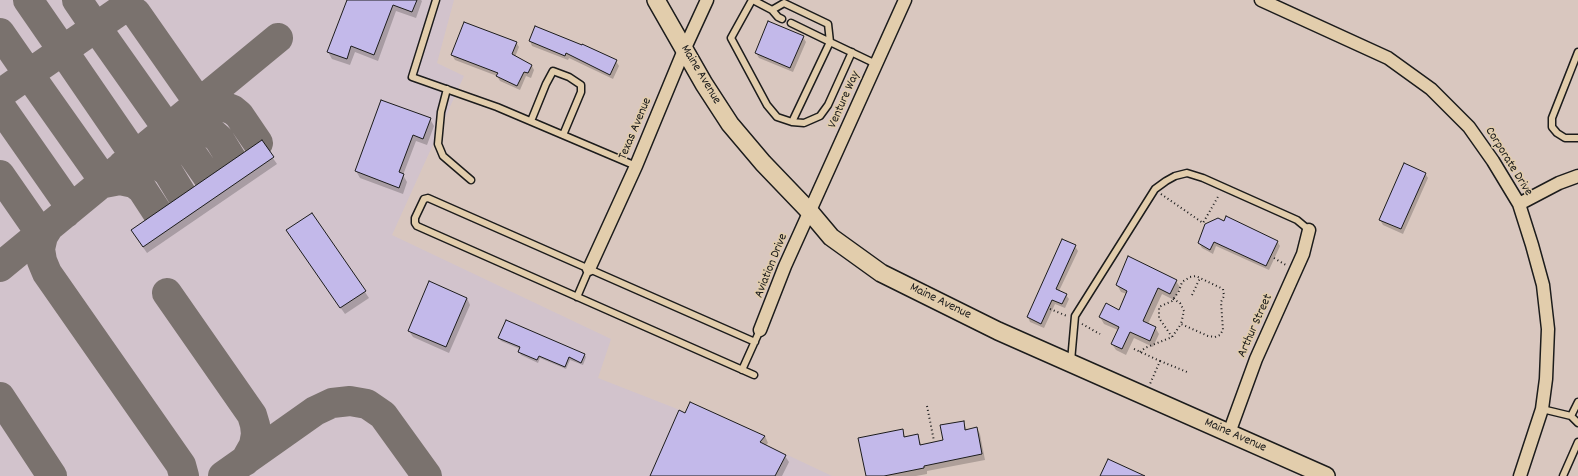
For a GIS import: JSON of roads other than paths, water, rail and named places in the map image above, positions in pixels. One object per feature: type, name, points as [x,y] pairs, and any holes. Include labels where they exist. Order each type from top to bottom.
[{"type":"main road","name":"Maine Avenue","points":[[656,0],[704,84],[730,124],[763,163],[810,212],[831,237],[881,273],[998,331],[1326,476]]},
{"type":"street","name":"Texas Avenue","points":[[589,268],[636,166],[684,50],[707,0]]},
{"type":"street","name":"Venture Way","points":[[810,212],[905,0]]},
{"type":"street","name":"Corporate Drive","points":[[1261,0],[1388,58],[1431,89],[1469,127],[1493,160],[1519,204],[1543,286],[1548,329],[1546,379],[1542,409],[1520,476]]},
{"type":"street","points":[[1519,204],[1559,183],[1578,176]]},
{"type":"street","name":"Aviation Drive","points":[[760,330],[785,266],[810,212]]},
{"type":"street","name":"Arthur Street","points":[[1229,433],[1256,359],[1303,254],[1309,230]]},
{"type":"lane","points":[[436,0],[412,77],[497,107],[636,166]]},
{"type":"lane","points":[[782,19],[772,10],[753,0],[731,38],[767,106],[777,117],[792,122],[804,123],[820,116],[828,106],[852,52]]},
{"type":"lane","points":[[772,10],[784,3],[828,24],[830,42],[792,122]]},
{"type":"lane","points":[[791,23],[876,64]]},
{"type":"lane","points":[[1578,52],[1552,118],[1552,127],[1565,138],[1578,138]]},
{"type":"lane","points":[[532,121],[546,84],[553,71],[569,77],[581,85],[582,92],[563,135]]},
{"type":"lane","points":[[448,90],[441,112],[438,144],[443,156],[470,180]]},
{"type":"lane","points":[[1070,363],[1075,316],[1155,189],[1166,181],[1175,176],[1187,173],[1203,178],[1297,220],[1309,230]]},
{"type":"lane","points":[[754,376],[417,226],[415,223],[415,218],[424,200],[428,198],[755,342]]},
{"type":"lane","points":[[577,297],[589,268]]},
{"type":"lane","points":[[742,370],[760,330]]},
{"type":"lane","points":[[1571,416],[1578,402]]},
{"type":"lane","points":[[1542,409],[1571,416],[1578,423]]},
{"type":"lane","points":[[1563,476],[1578,442]]}]
